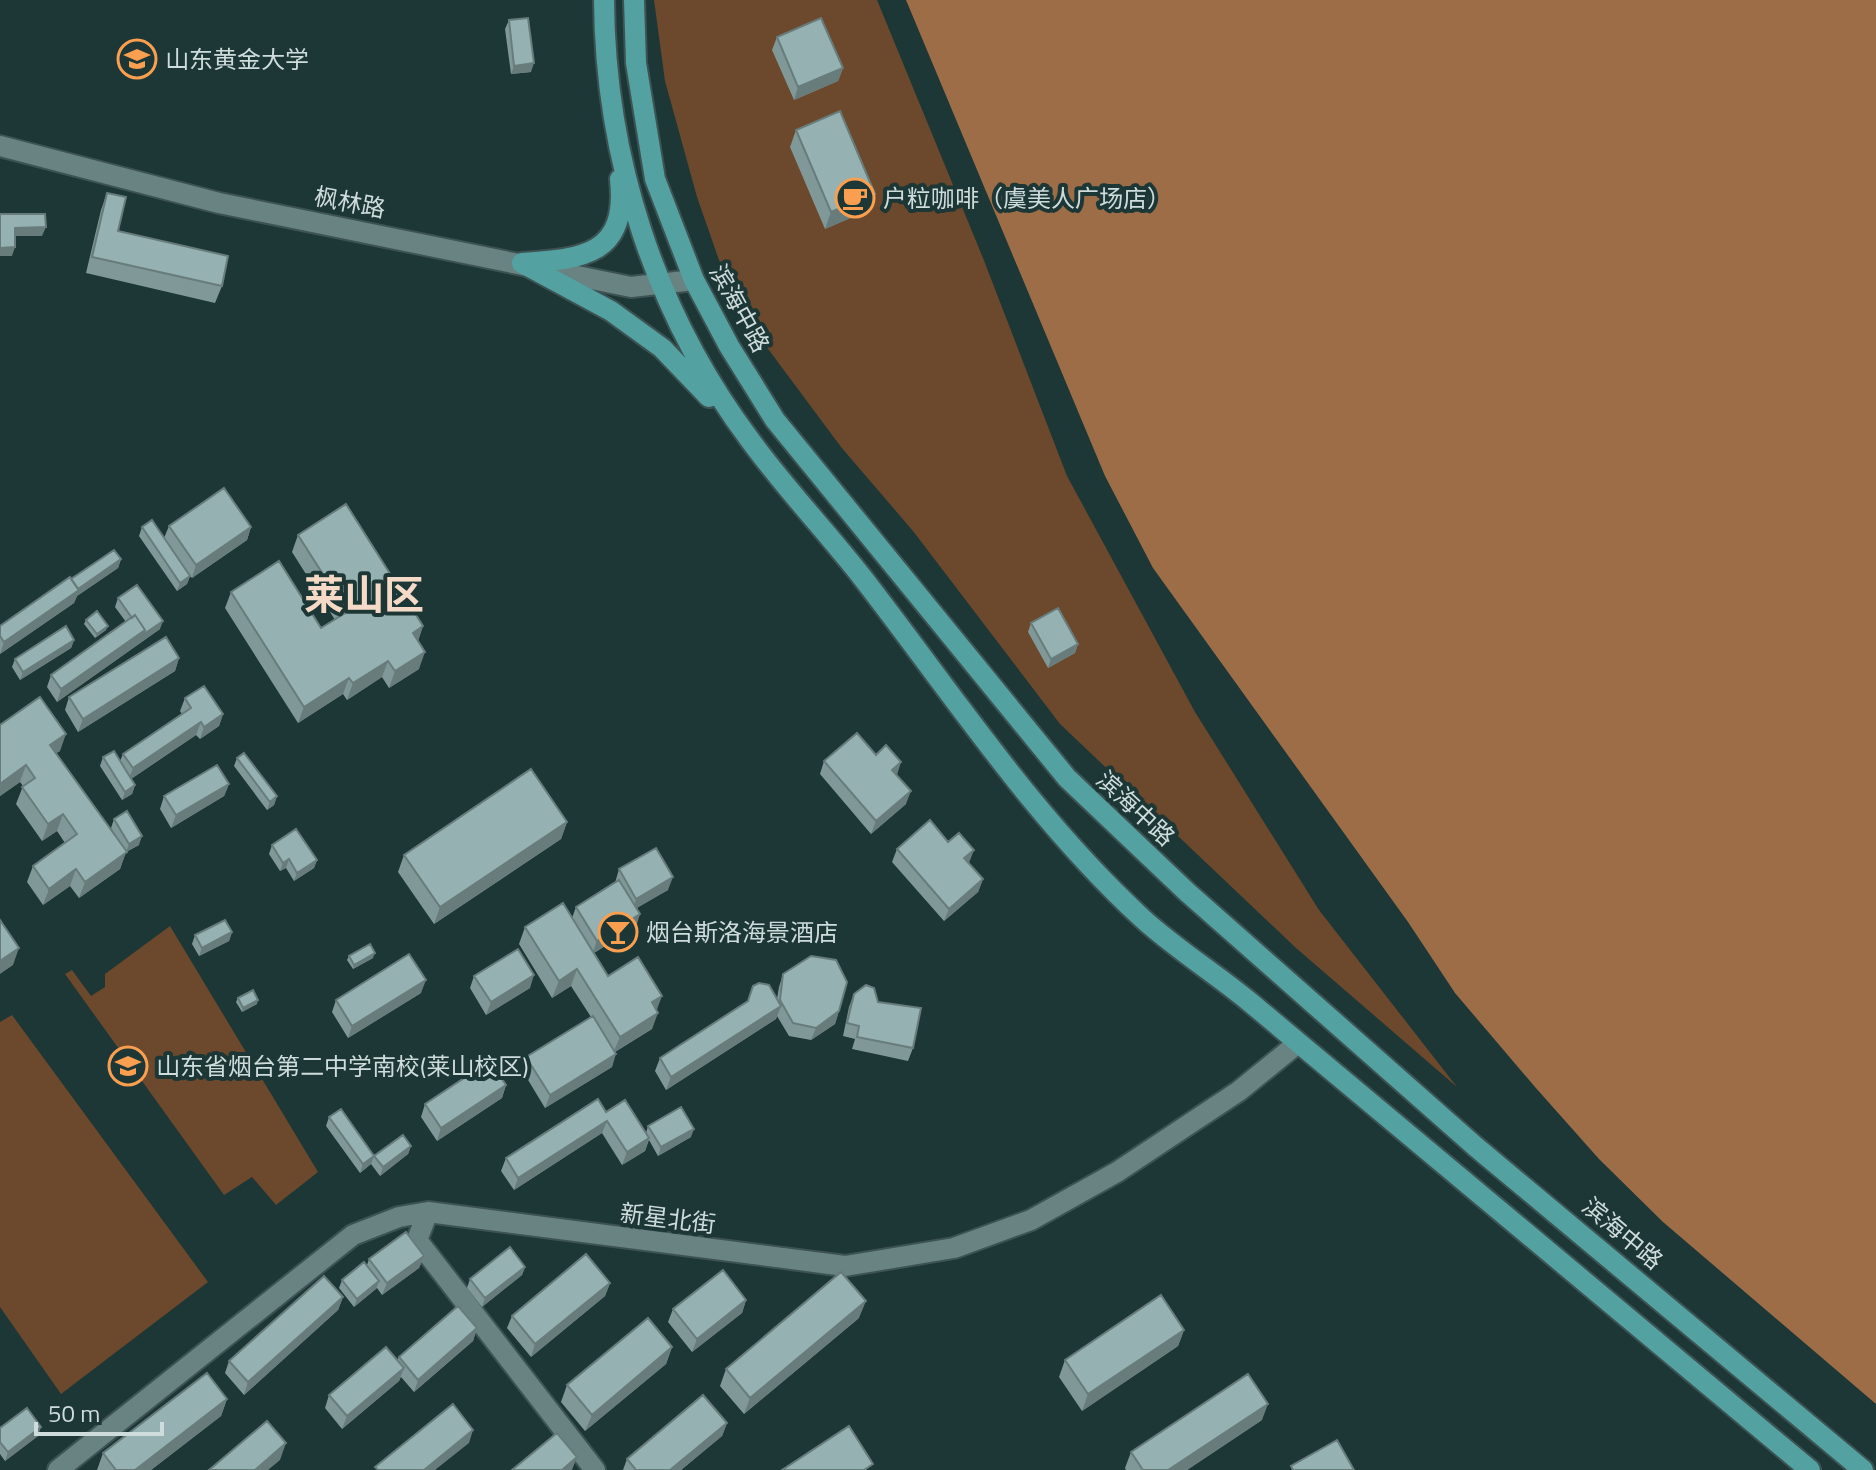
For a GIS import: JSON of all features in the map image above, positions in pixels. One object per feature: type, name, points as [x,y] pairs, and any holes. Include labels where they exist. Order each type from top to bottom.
[{"type":"main road","points":[[522,263],[572,260],[601,247],[611,238],[618,221],[620,187],[604,57],[604,0]]},
{"type":"main road","name":"滨海中路","points":[[634,0],[636,63],[655,179],[694,280],[775,420],[1067,778],[1187,892],[1465,1137],[1863,1470]]},
{"type":"main road","points":[[614,126],[625,181],[661,284],[701,368],[750,441]]},
{"type":"main road","points":[[522,263],[611,311],[662,348],[750,441],[845,555],[1043,816],[1144,920],[1298,1043],[1810,1470]]},
{"type":"street","name":"枫林路","points":[[0,146],[219,203],[631,287],[694,280]]},
{"type":"street","name":"新星北街","points":[[60,1470],[353,1235],[399,1217],[428,1212],[845,1266],[954,1248],[1031,1220],[1117,1172],[1239,1091],[1298,1043]]},
{"type":"street","points":[[428,1212],[417,1240],[595,1470]]},
{"type":"shaded area","points":[[654,0],[877,0],[983,258],[1067,476],[1195,712],[1319,910],[1457,1087],[1296,948],[1060,724],[913,531],[841,447],[757,334],[719,260],[697,197],[665,81]]},
{"type":"shaded area","points":[[906,0],[1876,0],[1876,1404],[1663,1222],[1599,1159],[1535,1087],[1455,993],[1408,922],[1153,568],[1105,476]]},
{"type":"shaded area","points":[[170,926],[318,1172],[276,1205],[252,1177],[224,1195],[65,974],[72,970],[91,996],[105,987],[105,974]]},
{"type":"shaded area","points":[[12,1015],[208,1282],[61,1394],[0,1307],[0,1022]]},
{"type":"building","points":[[528,18],[534,63],[514,66],[509,20]]},
{"type":"building","points":[[821,18],[843,68],[798,87],[777,37]]},
{"type":"building","points":[[840,111],[875,194],[831,212],[796,130]]},
{"type":"building","points":[[107,193],[126,197],[118,231],[228,256],[222,286],[92,257]]},
{"type":"building","points":[[0,214],[45,214],[46,227],[15,228],[15,247],[0,248]]},
{"type":"building","points":[[224,488],[251,527],[196,565],[169,526]]},
{"type":"building","points":[[346,504],[423,626],[413,633],[425,652],[395,671],[388,661],[353,683],[349,678],[304,707],[231,592],[279,561],[321,628],[347,612],[298,535]]},
{"type":"building","points":[[152,520],[190,576],[180,583],[142,527]]},
{"type":"building","points":[[114,550],[121,559],[78,589],[71,579]]},
{"type":"building","points":[[70,577],[79,590],[4,642],[0,636],[0,626]]},
{"type":"building","points":[[137,585],[163,621],[144,634],[145,630],[135,615],[132,618],[118,598]]},
{"type":"building","points":[[1058,608],[1078,644],[1051,659],[1031,623]]},
{"type":"building","points":[[97,611],[108,626],[97,634],[86,620]]},
{"type":"building","points":[[135,615],[145,630],[61,689],[51,675]]},
{"type":"building","points":[[66,626],[74,640],[23,672],[15,659]]},
{"type":"building","points":[[166,637],[179,658],[83,719],[69,697]]},
{"type":"building","points":[[204,686],[223,714],[204,727],[201,722],[133,768],[123,754],[191,708],[185,698]]},
{"type":"building","points":[[40,697],[66,734],[50,745],[127,852],[85,882],[76,869],[49,889],[33,866],[77,834],[63,814],[48,824],[22,787],[35,778],[26,765],[0,784],[0,725]]},
{"type":"building","points":[[857,733],[876,755],[886,745],[901,762],[892,770],[911,791],[876,821],[824,761]]},
{"type":"building","points":[[114,751],[135,785],[125,792],[103,757]]},
{"type":"building","points":[[244,753],[277,796],[270,802],[237,758]]},
{"type":"building","points":[[217,765],[229,784],[176,815],[164,796]]},
{"type":"building","points":[[531,769],[567,822],[440,907],[404,855]]},
{"type":"building","points":[[127,811],[142,836],[129,844],[114,819]]},
{"type":"building","points":[[930,820],[948,842],[959,833],[974,850],[964,858],[983,879],[949,909],[897,849]]},
{"type":"building","points":[[296,829],[317,860],[297,873],[289,859],[283,863],[272,845]]},
{"type":"building","points":[[656,848],[673,877],[636,899],[619,869]]},
{"type":"building","points":[[619,880],[640,914],[597,941],[576,907]]},
{"type":"building","points":[[563,903],[608,976],[638,957],[662,996],[652,1002],[658,1013],[620,1037],[577,969],[559,981],[525,927]]},
{"type":"building","points":[[0,920],[19,948],[0,961]]},
{"type":"building","points":[[225,920],[232,932],[202,948],[195,935]]},
{"type":"building","points":[[370,944],[375,953],[354,965],[349,956]]},
{"type":"building","points":[[518,949],[534,975],[491,1002],[474,976]]},
{"type":"building","points":[[409,954],[426,980],[352,1026],[336,1000]]},
{"type":"building","points":[[811,956],[836,960],[847,982],[839,1011],[816,1028],[793,1023],[780,1000],[783,974]]},
{"type":"building","points":[[759,983],[769,985],[781,1006],[671,1077],[660,1058],[748,1001],[753,986]]},
{"type":"building","points":[[866,985],[874,988],[878,1002],[921,1008],[913,1048],[857,1037],[859,1026],[847,1023],[854,994]]},
{"type":"building","points":[[253,990],[258,1000],[243,1008],[238,998]]},
{"type":"building","points":[[593,1016],[616,1054],[550,1095],[526,1057]]},
{"type":"building","points":[[490,1061],[506,1085],[441,1128],[425,1104]]},
{"type":"building","points":[[598,1099],[606,1112],[625,1100],[649,1138],[627,1152],[607,1121],[518,1178],[506,1158]]},
{"type":"building","points":[[681,1107],[694,1129],[661,1147],[648,1126]]},
{"type":"building","points":[[341,1109],[374,1156],[363,1164],[329,1117]]},
{"type":"building","points":[[403,1135],[411,1146],[383,1167],[374,1156]]},
{"type":"building","points":[[406,1232],[424,1256],[387,1283],[369,1259]]},
{"type":"building","points":[[510,1247],[525,1267],[485,1298],[470,1279]]},
{"type":"building","points":[[586,1254],[610,1283],[535,1344],[512,1316]]},
{"type":"building","points":[[364,1262],[379,1281],[357,1299],[342,1280]]},
{"type":"building","points":[[723,1270],[746,1300],[697,1339],[673,1309]]},
{"type":"building","points":[[841,1272],[866,1301],[750,1398],[726,1369]]},
{"type":"building","points":[[324,1276],[343,1297],[248,1382],[229,1361]]},
{"type":"building","points":[[1161,1295],[1184,1330],[1088,1394],[1065,1360]]},
{"type":"building","points":[[458,1306],[477,1328],[418,1380],[399,1357]]},
{"type":"building","points":[[648,1318],[672,1347],[592,1415],[567,1385]]},
{"type":"building","points":[[386,1347],[404,1368],[347,1416],[329,1395]]},
{"type":"building","points":[[207,1373],[227,1399],[135,1470],[116,1470],[103,1453]]},
{"type":"building","points":[[1248,1374],[1268,1404],[1168,1470],[1143,1470],[1131,1452]]},
{"type":"building","points":[[703,1395],[727,1423],[670,1470],[636,1470],[627,1459]]},
{"type":"building","points":[[453,1404],[473,1430],[424,1470],[378,1470],[375,1467]]},
{"type":"building","points":[[27,1408],[41,1427],[8,1452],[0,1442],[0,1428]]},
{"type":"building","points":[[267,1421],[286,1443],[255,1470],[209,1470]]},
{"type":"building","points":[[849,1426],[873,1464],[864,1470],[782,1470]]},
{"type":"building","points":[[557,1433],[577,1457],[562,1470],[512,1470]]},
{"type":"building","points":[[1337,1440],[1354,1470],[1293,1470],[1291,1466]]},
{"type":"place","name":"山东黄金大学","points":[[137,59]]},
{"type":"place","name":"户粒咖啡（虞美人广场店）","points":[[855,198]]},
{"type":"place","name":"烟台斯洛海景酒店","points":[[618,932]]},
{"type":"place","name":"山东省烟台第二中学南校(莱山校区)","points":[[128,1066]]},
{"type":"district","name":"莱山区","points":[[364,594]]}]
